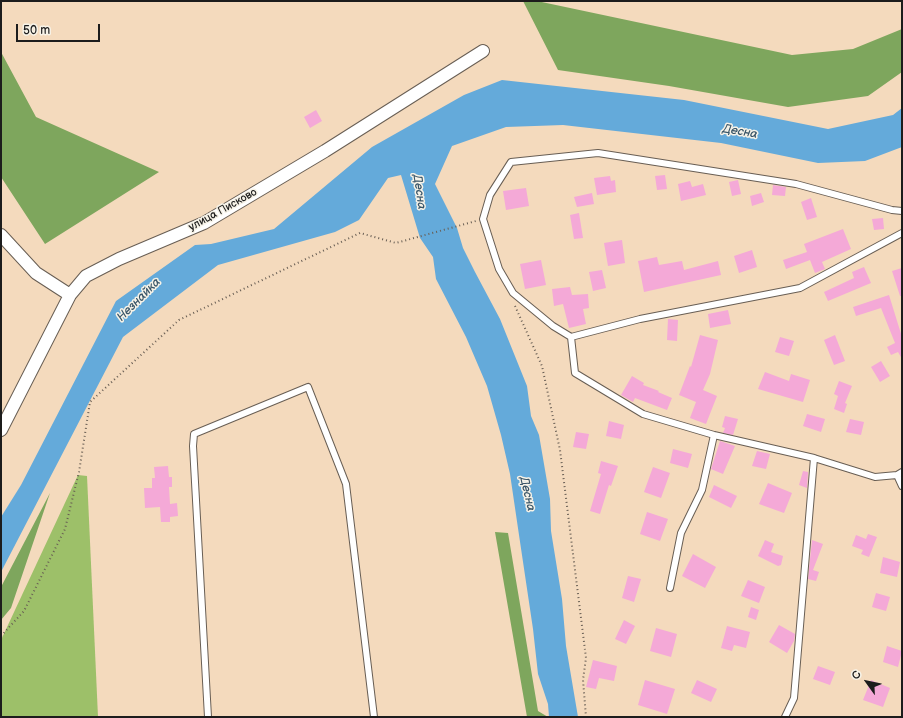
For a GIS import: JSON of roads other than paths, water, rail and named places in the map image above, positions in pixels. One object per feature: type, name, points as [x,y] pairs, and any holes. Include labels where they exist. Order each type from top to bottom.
[{"type":"street","name":"улица Писково","points":[[1,430],[70,295],[86,276],[119,259],[204,224],[325,151],[483,51]]},
{"type":"street","points":[[1,235],[36,273],[70,295]]},
{"type":"lane","points":[[902,211],[892,210],[796,184],[598,153],[511,162],[490,195],[483,219],[499,269],[512,293],[553,326],[571,337],[640,319],[800,288],[902,232]]},
{"type":"lane","points":[[571,337],[575,373],[643,414],[714,435],[814,458],[875,477],[900,473],[902,486]]},
{"type":"lane","points":[[208,717],[193,446],[194,434],[308,387],[346,484],[374,717]]},
{"type":"lane","points":[[670,588],[681,533],[702,490],[714,435]]},
{"type":"lane","points":[[785,717],[794,698],[814,458]]},
{"type":"water","points":[[502,80],[684,100],[828,129],[893,115],[902,108],[902,147],[865,161],[818,163],[721,143],[563,125],[506,127],[452,146],[435,184],[457,228],[463,248],[500,319],[527,386],[531,416],[539,435],[550,499],[551,531],[562,599],[566,646],[578,717],[549,717],[548,704],[538,674],[533,629],[510,474],[501,435],[487,386],[466,337],[436,279],[433,257],[420,238],[401,175],[388,178],[359,220],[335,232],[218,265],[123,337],[1,572],[1,517],[21,485],[116,301],[195,245],[211,244],[274,229],[372,147],[464,95]]},
{"type":"water label","name":"Десна","points":[[740,132]]},
{"type":"water label","name":"Десна","points":[[419,192]]},
{"type":"water label","name":"Незнайка","points":[[139,300]]},
{"type":"water label","name":"Десна","points":[[527,494]]}]
